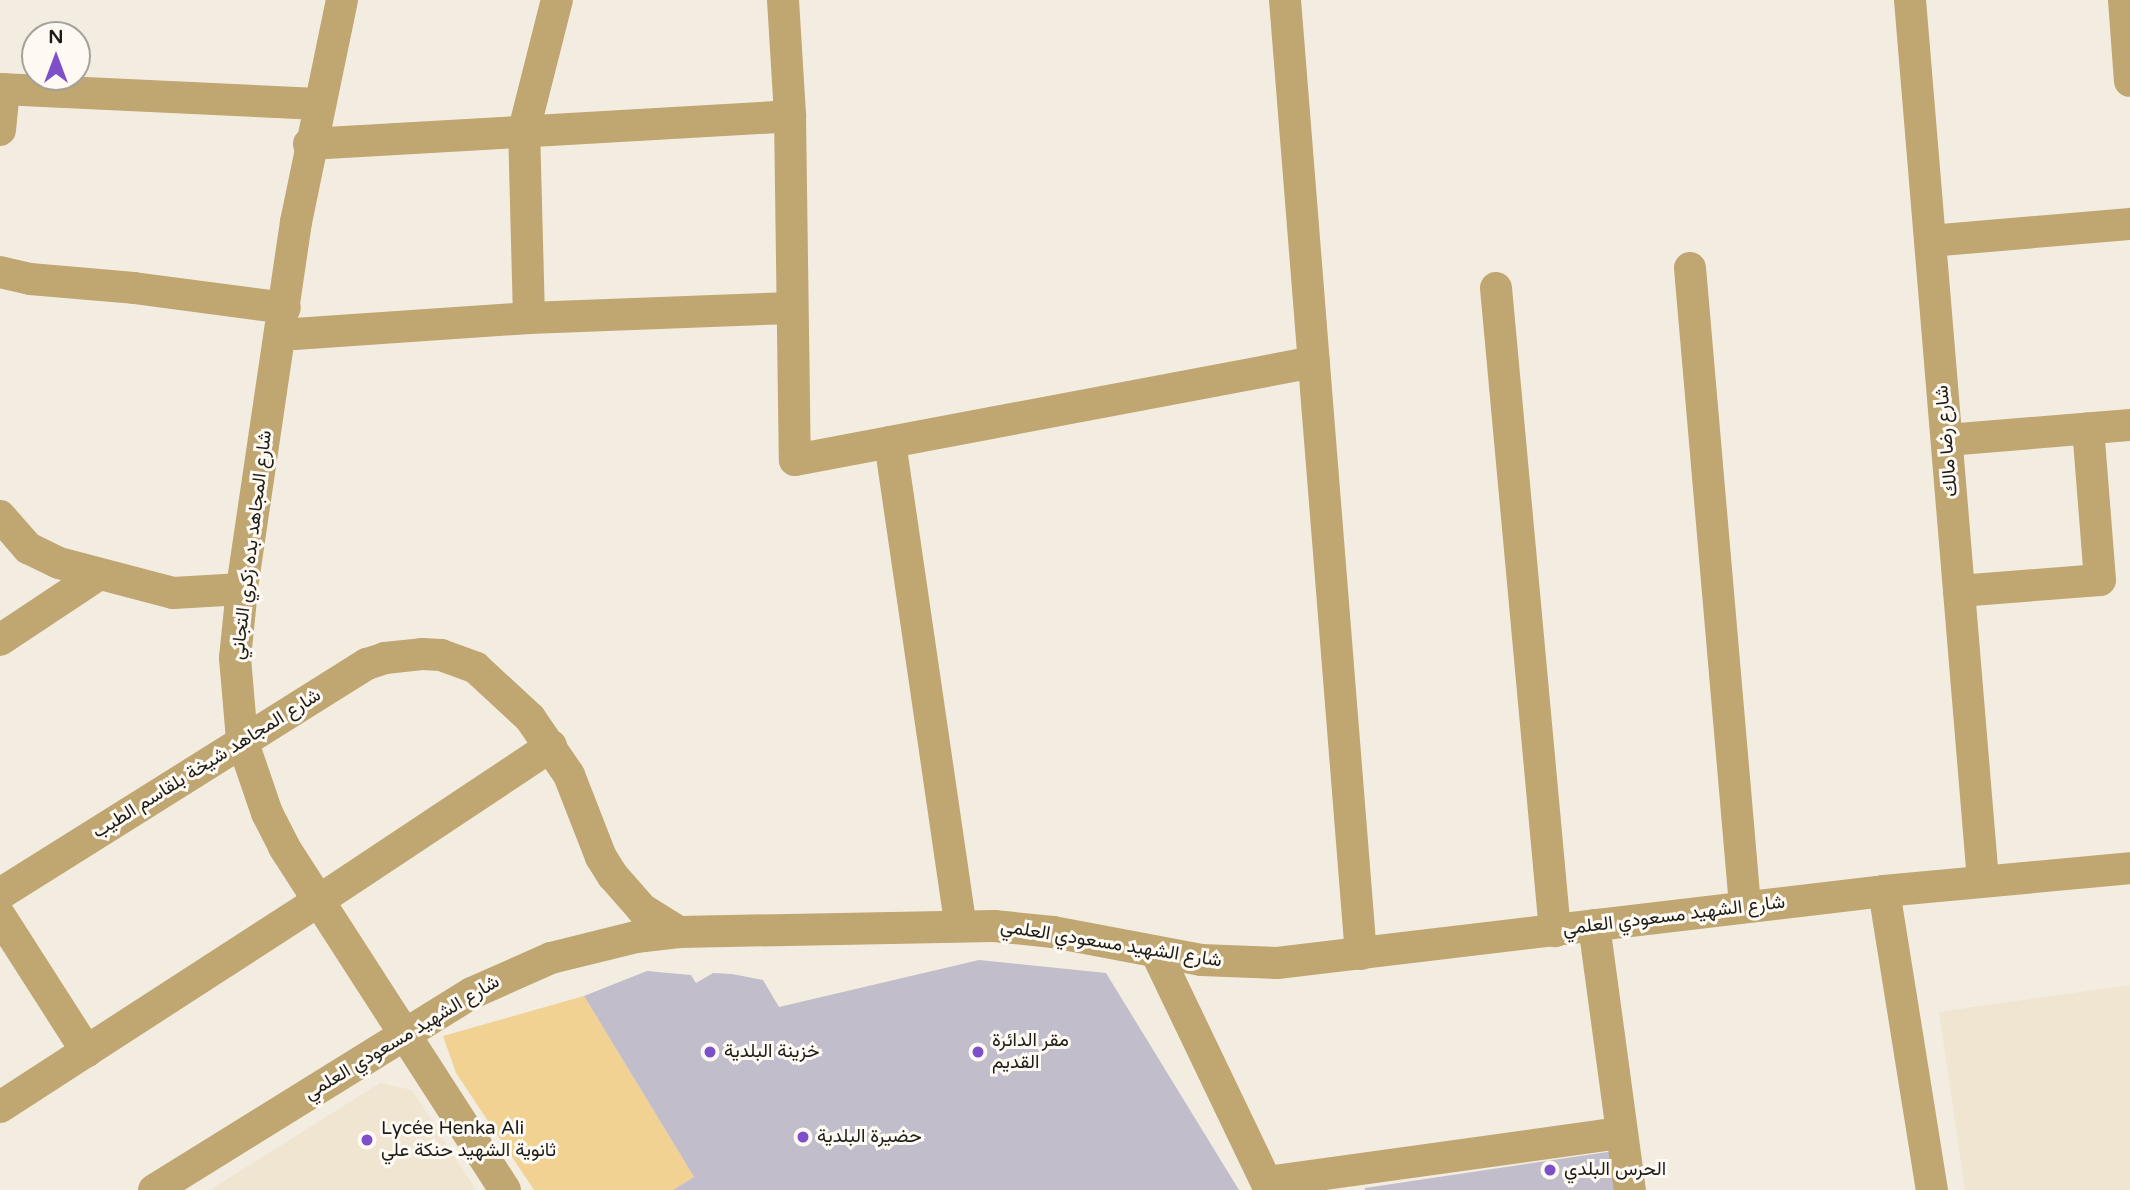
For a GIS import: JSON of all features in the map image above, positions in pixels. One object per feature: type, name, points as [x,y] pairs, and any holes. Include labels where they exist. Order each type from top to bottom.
[{"type":"street","name":"شارع المجاهد بده زكري التجاني","points":[[342,0],[309,144],[242,589],[235,658],[242,740],[267,813],[318,901],[505,1190]]},
{"type":"street","points":[[529,318],[524,130],[557,0]]},
{"type":"street","points":[[783,0],[790,116],[795,460],[1314,362]]},
{"type":"street","points":[[1285,0],[1361,954]]},
{"type":"street","name":"شارع رضا مالك","points":[[1910,0],[1983,881]]},
{"type":"street","points":[[2124,0],[2130,81]]},
{"type":"street","points":[[0,130],[2,89],[318,104]]},
{"type":"street","points":[[309,144],[790,116]]},
{"type":"street","points":[[1930,241],[2130,223]]},
{"type":"street","points":[[1690,268],[1745,906]]},
{"type":"street","points":[[0,293],[15,275],[134,288],[282,322],[529,318],[792,308]]},
{"type":"street","points":[[1496,288],[1555,931]]},
{"type":"street","points":[[1947,440],[2130,425]]},
{"type":"street","points":[[1959,591],[2100,580],[2088,428]]},
{"type":"street","points":[[890,442],[961,926]]},
{"type":"street","points":[[0,516],[28,548],[59,564],[173,593],[242,589]]},
{"type":"street","points":[[0,640],[98,575]]},
{"type":"street","name":"شارع المجاهد شيخة بلقاسم الطيب","points":[[0,894],[367,664],[385,658],[441,655],[476,668],[514,701],[551,746],[569,775],[601,857],[613,876],[642,909],[679,932]]},
{"type":"street","points":[[0,1107],[551,746]]},
{"type":"street","name":"شارع الشهيد مسعودي العلمي","points":[[153,1190],[472,993],[551,958],[593,945],[679,932],[961,926],[1053,932],[1156,953],[1239,963],[1315,961],[1745,906],[1983,881],[2130,869]]},
{"type":"street","points":[[1884,891],[1932,1190]]},
{"type":"street","points":[[0,916],[87,1052]]},
{"type":"street","points":[[1594,925],[1630,1190]]},
{"type":"street","points":[[1156,953],[1268,1186],[1621,1133]]},
{"type":"shaded area","points":[[2130,985],[2130,1190],[1965,1190],[1939,1012]]},
{"type":"shaded area","points":[[584,996],[694,1177],[673,1190],[534,1190],[456,1073],[443,1036]]},
{"type":"shaded area","name":"Lycée Henka Ali ثانوية الشهيد حنكة علي","points":[[380,1083],[412,1090],[476,1190],[210,1190]]},
{"type":"building","name":"مقر الدائرة القديم","points":[[979,960],[1106,973],[1239,1190],[673,1190],[694,1177],[584,996],[647,971],[691,975],[696,983],[713,973],[732,974],[763,980],[779,1007]]},
{"type":"building","name":"الحرس البلدي","points":[[1614,1151],[1618,1190],[1365,1190],[1365,1188]]},
{"type":"place","name":"خزينة البلدية","points":[[710,1052]]},
{"type":"place","name":"مقر الدائرة القديم","points":[[978,1052]]},
{"type":"place","name":"حضيرة البلدية","points":[[803,1137]]},
{"type":"place","name":"Lycée Henka Ali ثانوية الشهيد حنكة علي","points":[[367,1140]]},
{"type":"place","name":"الحرس البلدي","points":[[1550,1170]]}]
